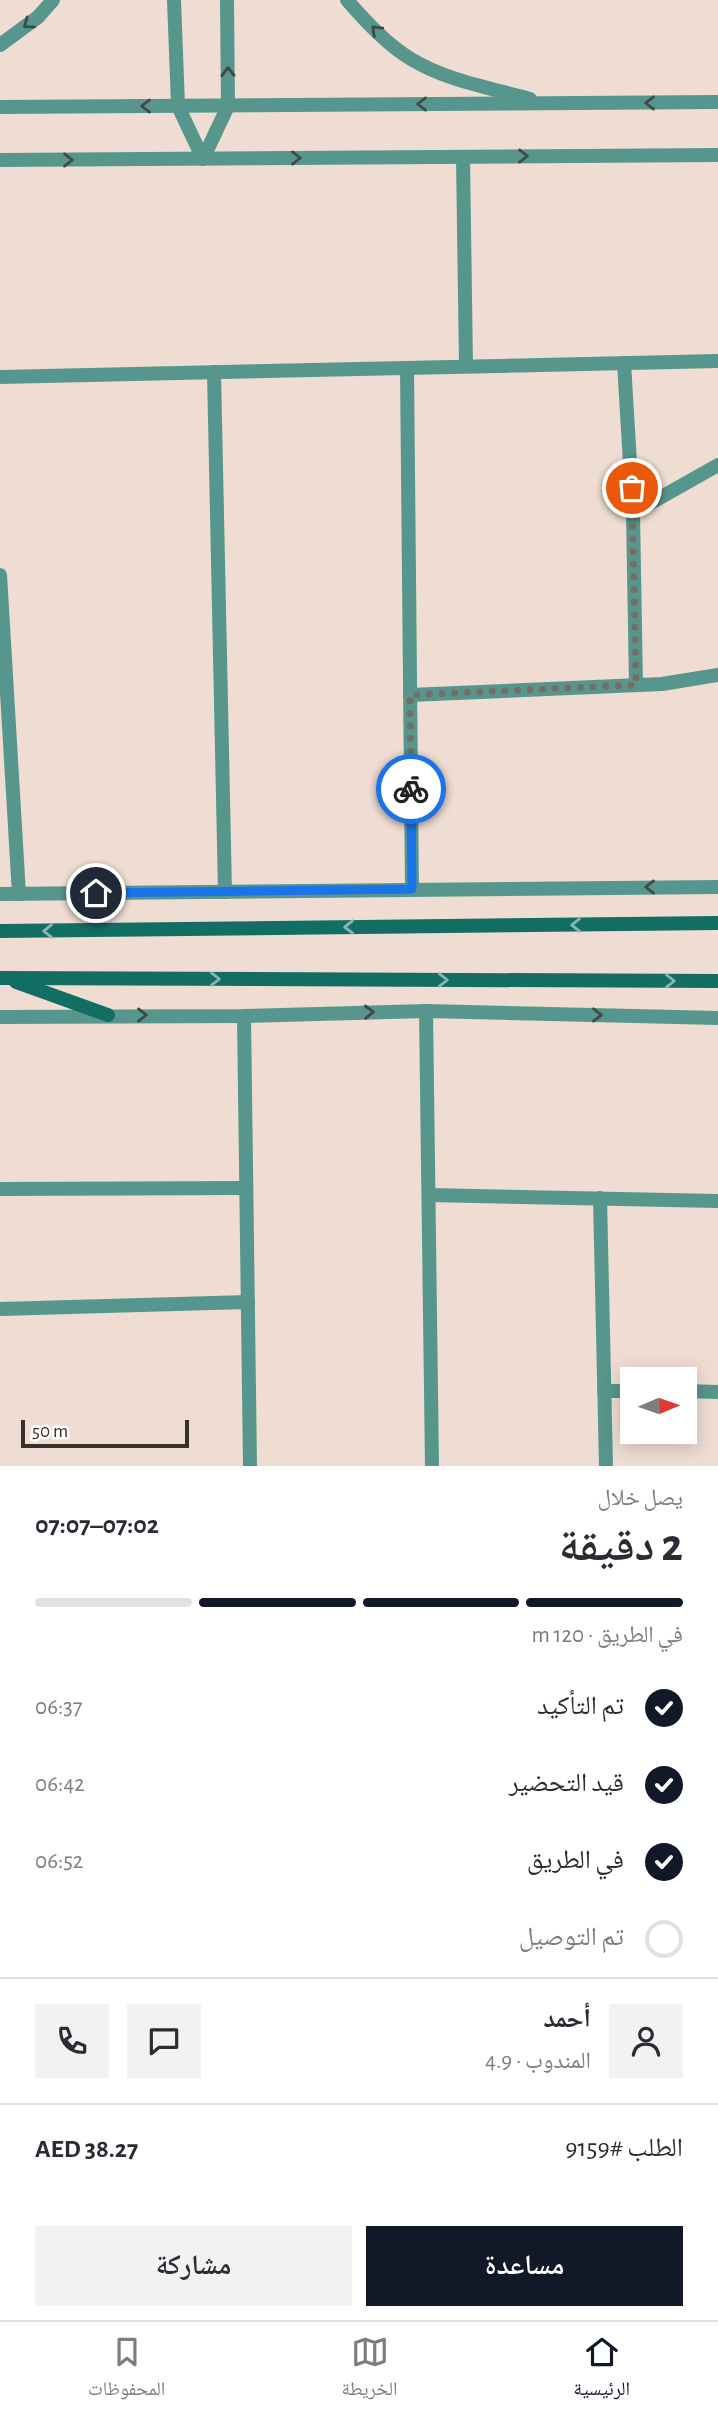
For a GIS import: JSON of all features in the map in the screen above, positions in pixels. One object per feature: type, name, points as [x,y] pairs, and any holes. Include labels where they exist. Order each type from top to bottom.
[{"type":"main road","points":[[0,931],[718,923]]},
{"type":"main road","points":[[3,978],[718,981]]},
{"type":"main road","points":[[3,978],[108,1015]]},
{"type":"street","points":[[0,45],[38,17],[53,0]]},
{"type":"street","points":[[174,0],[178,106],[202,159]]},
{"type":"street","points":[[202,159],[228,106],[227,0]]},
{"type":"street","points":[[347,0],[387,41],[412,60],[456,79],[548,103]]},
{"type":"street","points":[[0,107],[718,102]]},
{"type":"street","points":[[0,160],[718,155]]},
{"type":"street","points":[[463,157],[466,366]]},
{"type":"street","points":[[0,377],[718,361]]},
{"type":"street","points":[[624,363],[633,513],[636,685]]},
{"type":"street","points":[[407,368],[412,889]]},
{"type":"street","points":[[214,372],[225,892]]},
{"type":"street","points":[[633,513],[718,465]]},
{"type":"street","points":[[0,575],[19,894]]},
{"type":"street","points":[[410,695],[662,684],[718,676]]},
{"type":"street","points":[[0,894],[718,887]]},
{"type":"street","points":[[0,1017],[244,1016],[426,1011],[718,1018]]},
{"type":"street","points":[[426,1011],[432,1466]]},
{"type":"street","points":[[244,1016],[250,1466]]},
{"type":"street","points":[[0,1189],[246,1188]]},
{"type":"street","points":[[429,1195],[718,1201]]},
{"type":"street","points":[[600,1198],[606,1466]]},
{"type":"street","points":[[0,1309],[248,1302]]},
{"type":"street","points":[[604,1391],[620,1391]]},
{"type":"street","points":[[697,1391],[718,1392]]},
{"type":"way so far","points":[[411,789],[410,695],[636,685],[632,488]]},
{"type":"route","points":[[96,893],[412,889],[411,789]]}]
